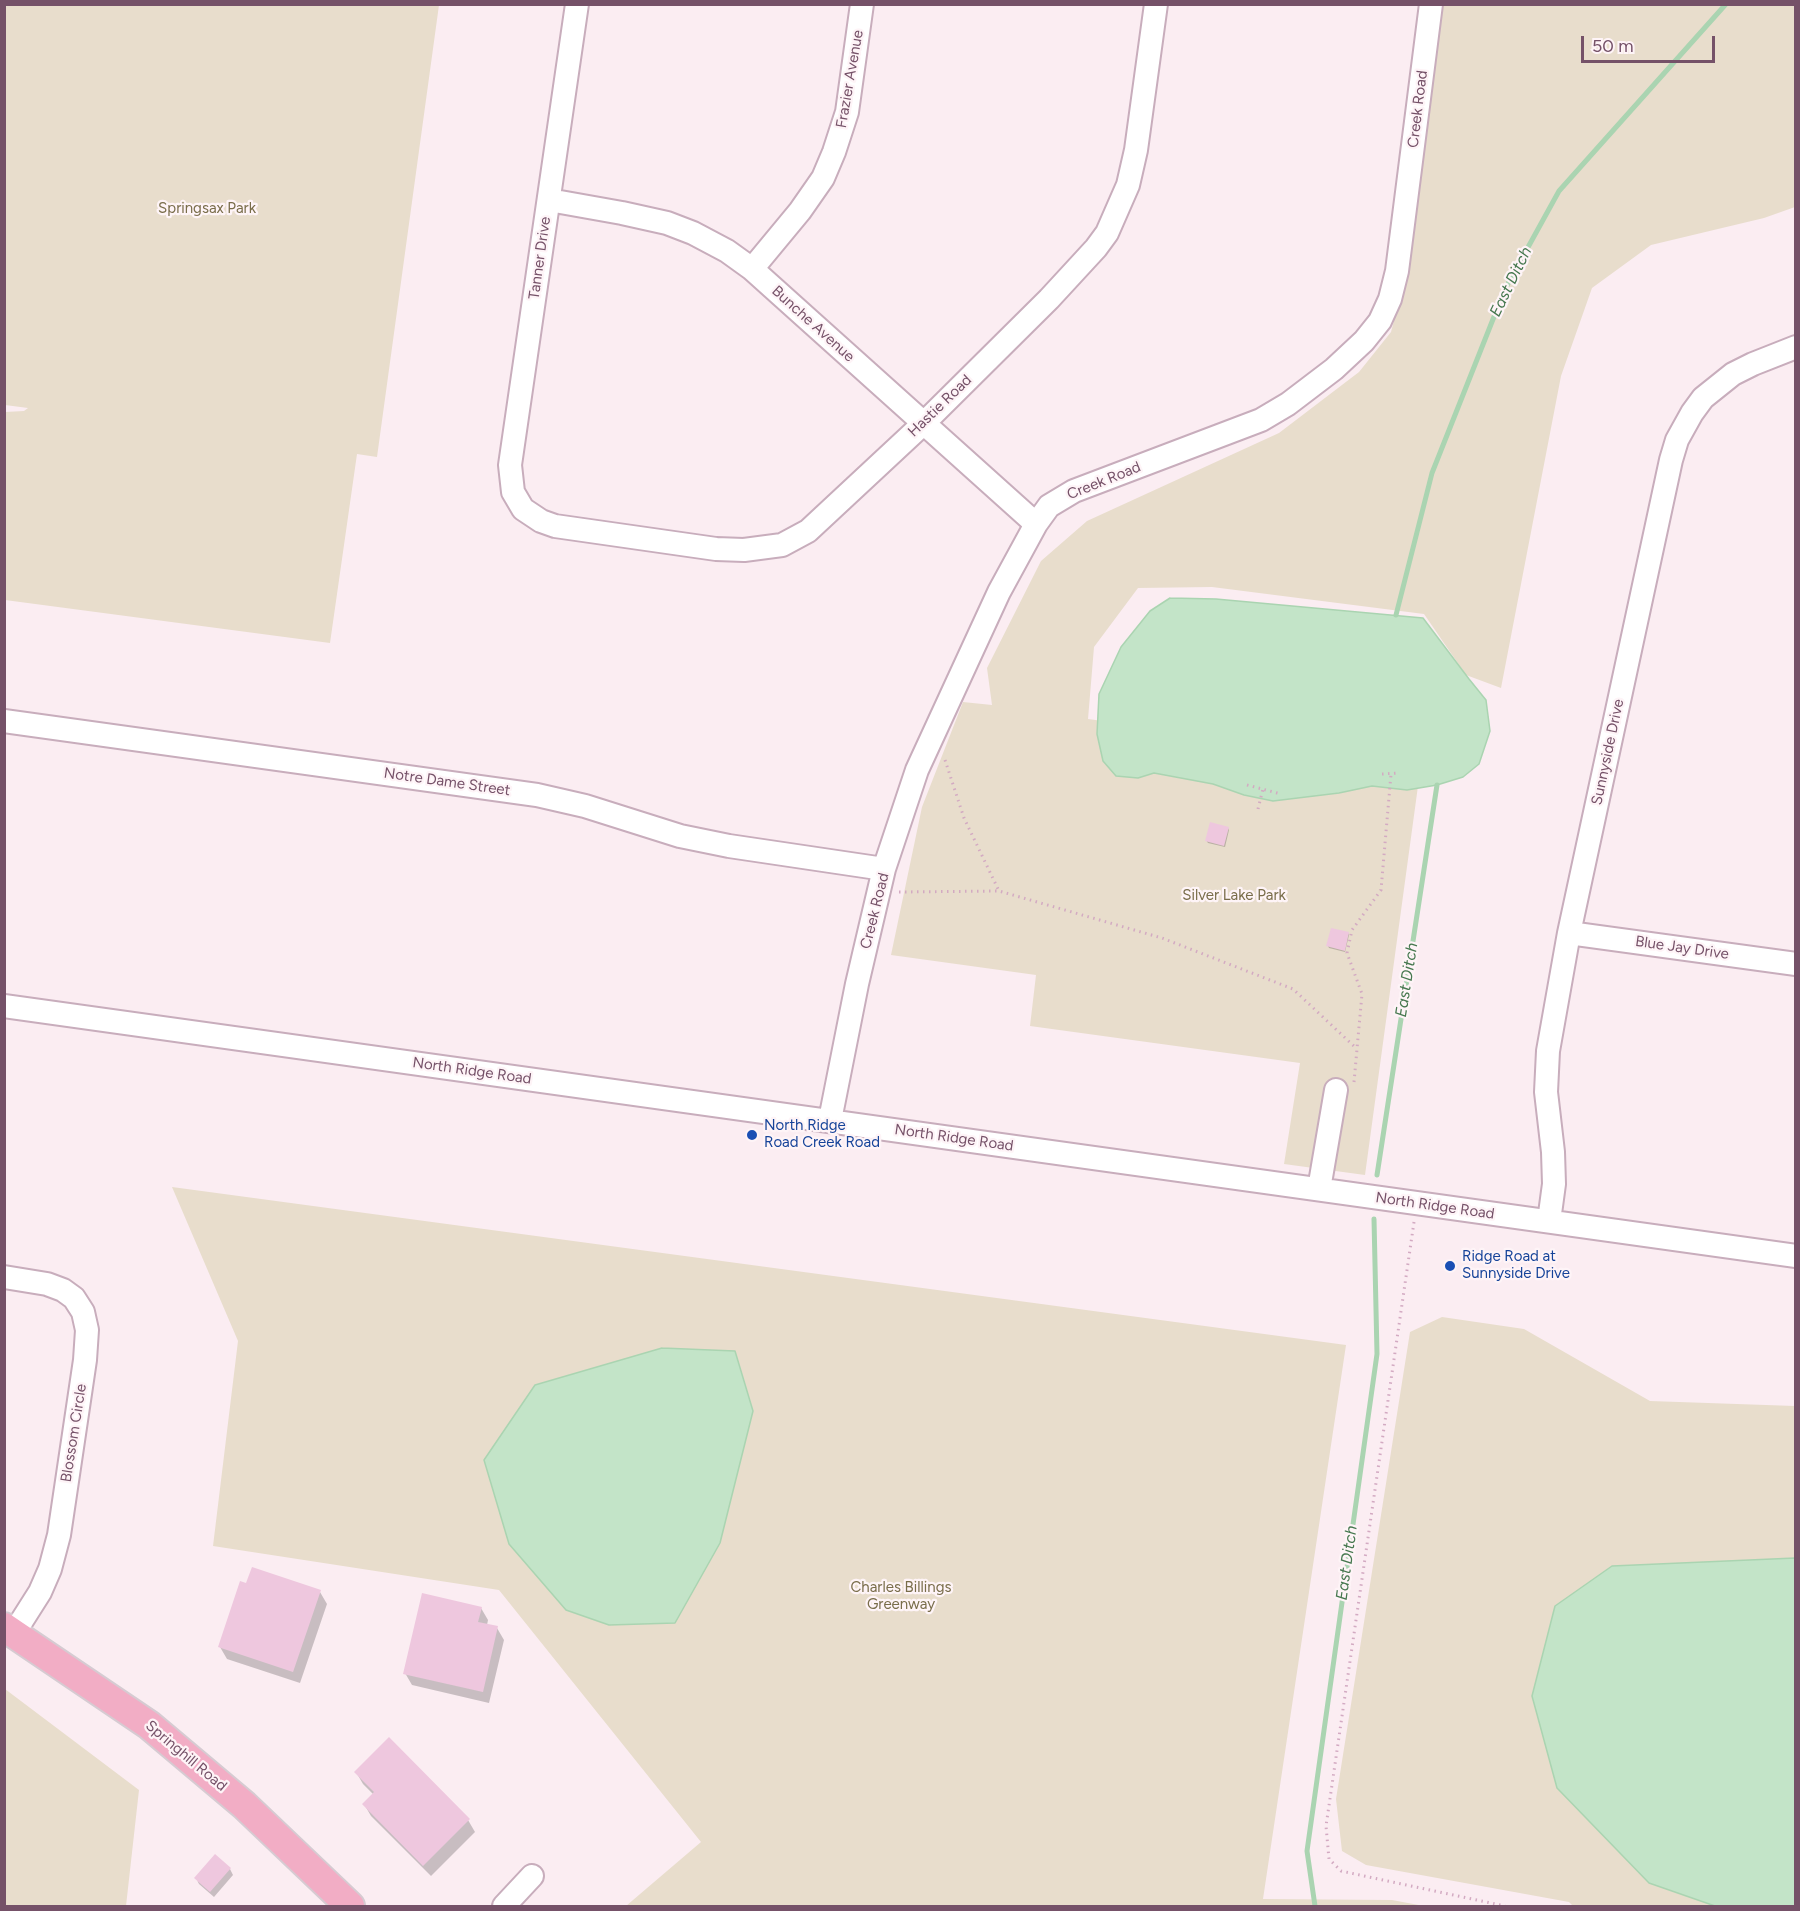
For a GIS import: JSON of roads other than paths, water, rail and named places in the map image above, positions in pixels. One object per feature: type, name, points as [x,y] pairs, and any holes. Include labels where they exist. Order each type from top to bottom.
[{"type":"main road","name":"Springhill Road","points":[[9,1630],[157,1731],[244,1805],[350,1906]]},
{"type":"street","name":"Tanner Drive","points":[[523,509],[513,492],[510,465],[577,4]]},
{"type":"street","name":"Frazier Avenue","points":[[752,269],[800,211],[823,178],[834,152],[847,112],[862,4]]},
{"type":"street","name":"Hastie Road","points":[[523,509],[541,521],[555,526],[744,550],[783,545],[808,531],[924,423],[1049,299],[1096,248],[1107,232],[1122,203],[1132,167],[1156,4]]},
{"type":"street","name":"Creek Road","points":[[830,1120],[857,984],[884,869],[917,770],[999,592],[1036,524],[1050,506],[1074,491],[1261,420],[1288,404],[1334,369],[1364,341],[1380,321],[1390,299],[1397,271],[1431,4]]},
{"type":"street","name":"Bunche Avenue","points":[[549,200],[667,223],[693,233],[727,251],[752,269],[1036,524]]},
{"type":"street","name":"Sunnyside Drive","points":[[1549,1221],[1554,1184],[1546,1092],[1548,1051],[1569,933],[1668,472],[1677,440],[1703,398],[1720,383],[1753,364],[1796,346]]},
{"type":"street","name":"Notre Dame Street","points":[[4,721],[537,795],[585,806],[680,836],[729,846],[884,869]]},
{"type":"street","name":"Blue Jay Drive","points":[[1569,933],[1796,964]]},
{"type":"street","name":"North Ridge Road","points":[[4,1005],[1796,1256]]},
{"type":"street","points":[[1319,1189],[1345,1086]]},
{"type":"street","name":"Blossom Circle","points":[[4,1278],[47,1284],[63,1290],[74,1298],[83,1312],[87,1330],[86,1360],[59,1535],[50,1569],[40,1592],[9,1630]]},
{"type":"street","points":[[504,1906],[531,1876]]},
{"type":"waterway","name":"East Ditch","points":[[1396,615],[1432,473],[1505,289],[1559,191],[1726,4]]},
{"type":"waterway","name":"East Ditch","points":[[1377,1175],[1437,785]]},
{"type":"waterway","name":"East Ditch","points":[[1315,1906],[1307,1851],[1377,1354],[1374,1219]]},
{"type":"place","name":"North Ridge Road Creek Road","points":[[752,1135]]},
{"type":"place","name":"Ridge Road at Sunnyside Drive","points":[[1450,1266]]},
{"type":"park label","name":"Springsax Park","points":[[207,209]]},
{"type":"park label","name":"Silver Lake Park","points":[[1234,896]]},
{"type":"park label","name":"Charles Billings Greenway","points":[[901,1596]]}]
